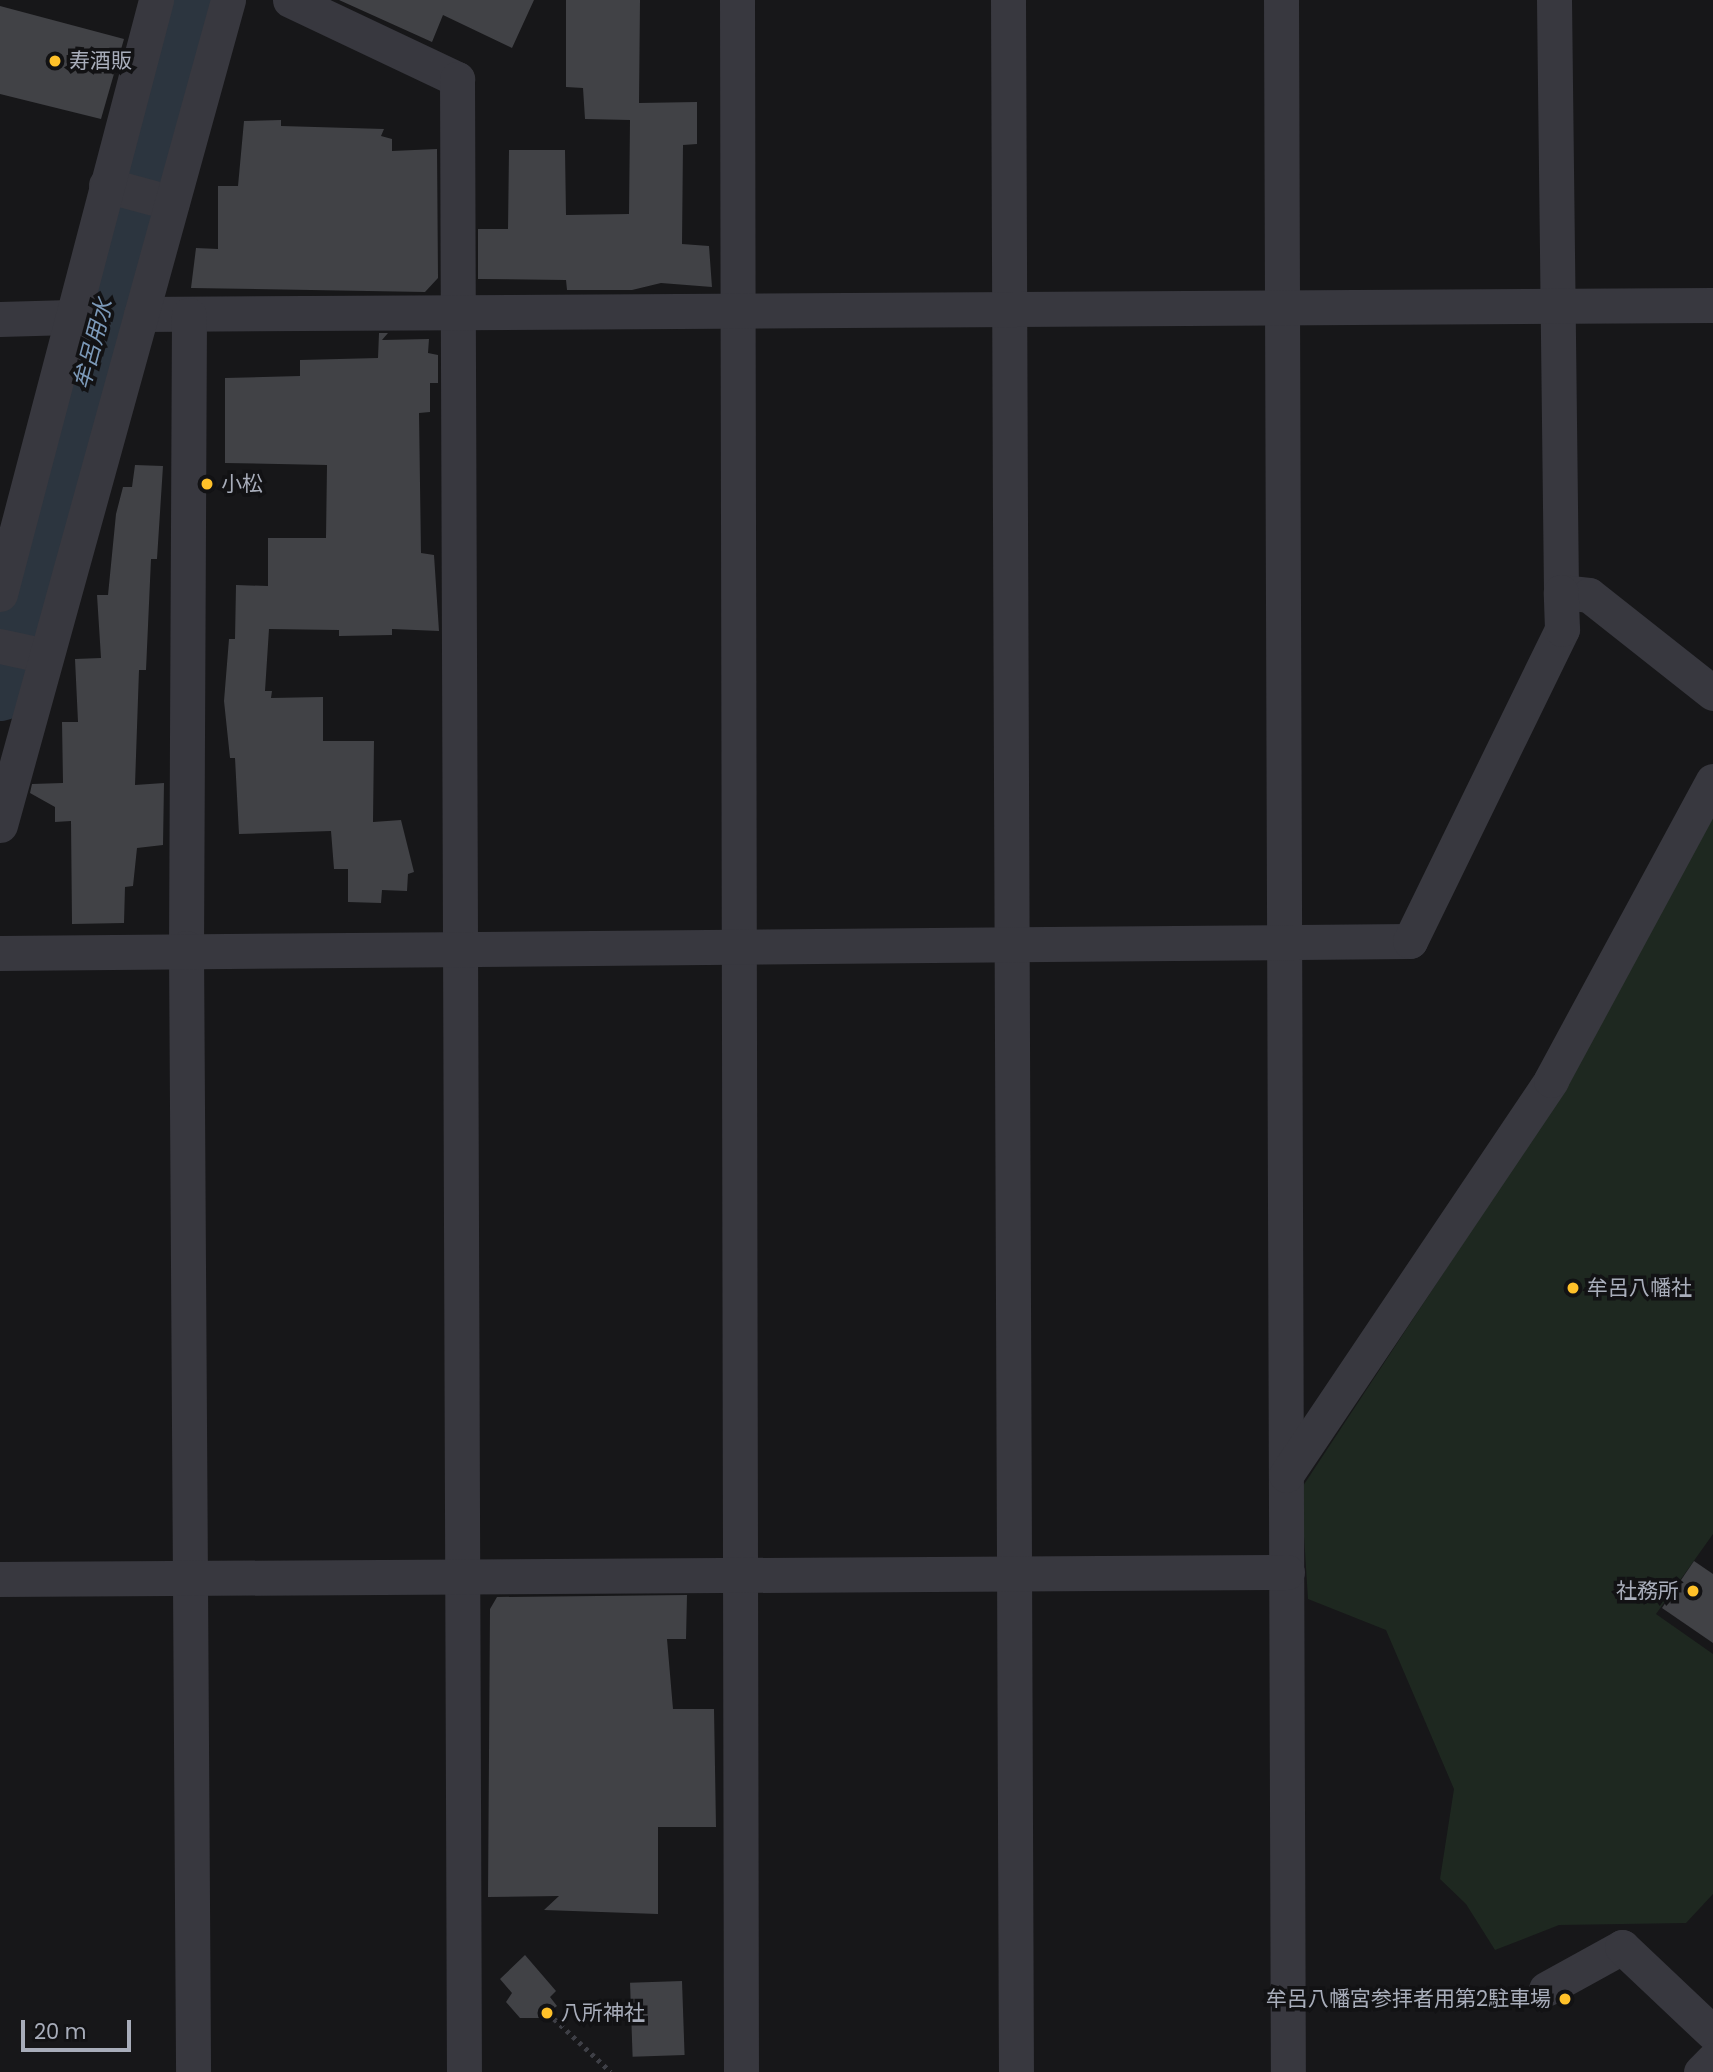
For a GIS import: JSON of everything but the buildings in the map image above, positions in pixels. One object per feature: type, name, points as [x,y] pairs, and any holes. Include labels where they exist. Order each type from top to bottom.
[{"type":"street","points":[[0,825],[25,651],[141,314],[139,194],[156,0]]},
{"type":"street","points":[[0,594],[70,317],[139,194],[228,0]]},
{"type":"street","points":[[290,0],[457,79],[461,312],[464,2072]]},
{"type":"street","points":[[737,0],[740,312],[735,945],[741,2072]]},
{"type":"street","points":[[1009,0],[1006,312],[1016,2072]]},
{"type":"street","points":[[1281,0],[1288,2072]]},
{"type":"street","points":[[0,953],[186,948],[463,949],[1011,943],[1284,946],[1410,941],[1562,629],[1554,307],[1554,0]]},
{"type":"street","points":[[141,314],[1006,312],[1282,306],[1713,305]]},
{"type":"street","points":[[188,315],[186,948],[193,2072]]},
{"type":"street","points":[[0,319],[70,317]]},
{"type":"street","points":[[1560,592],[1589,595],[1713,693]]},
{"type":"street","points":[[1286,1475],[1551,1080],[1713,781]]},
{"type":"street","points":[[0,1579],[740,1578],[1013,1573],[1287,1573]]},
{"type":"street","points":[[1546,1989],[1622,1947],[1713,2033]]},
{"type":"street","points":[[1701,2072],[1713,2060]]},
{"type":"path","points":[[548,2013],[611,2072]]},
{"type":"shaded area","name":"牟呂八幡社","points":[[1713,816],[1713,1534],[1656,1614],[1713,1654],[1713,1894],[1686,1923],[1559,1925],[1495,1950],[1466,1904],[1440,1879],[1454,1789],[1386,1630],[1308,1599],[1301,1489],[1566,1087]]},
{"type":"waterway","name":"牟呂用水","points":[[0,688],[186,0]]},
{"type":"place","name":"寿酒販","points":[[55,61]]},
{"type":"place","name":"小松","points":[[207,484]]},
{"type":"place","name":"牟呂八幡社","points":[[1573,1288]]},
{"type":"place","name":"社務所","points":[[1693,1591]]},
{"type":"place","name":"牟呂八幡宮参拝者用第2駐車場","points":[[1565,1999]]},
{"type":"place","name":"八所神社","points":[[547,2013]]}]
